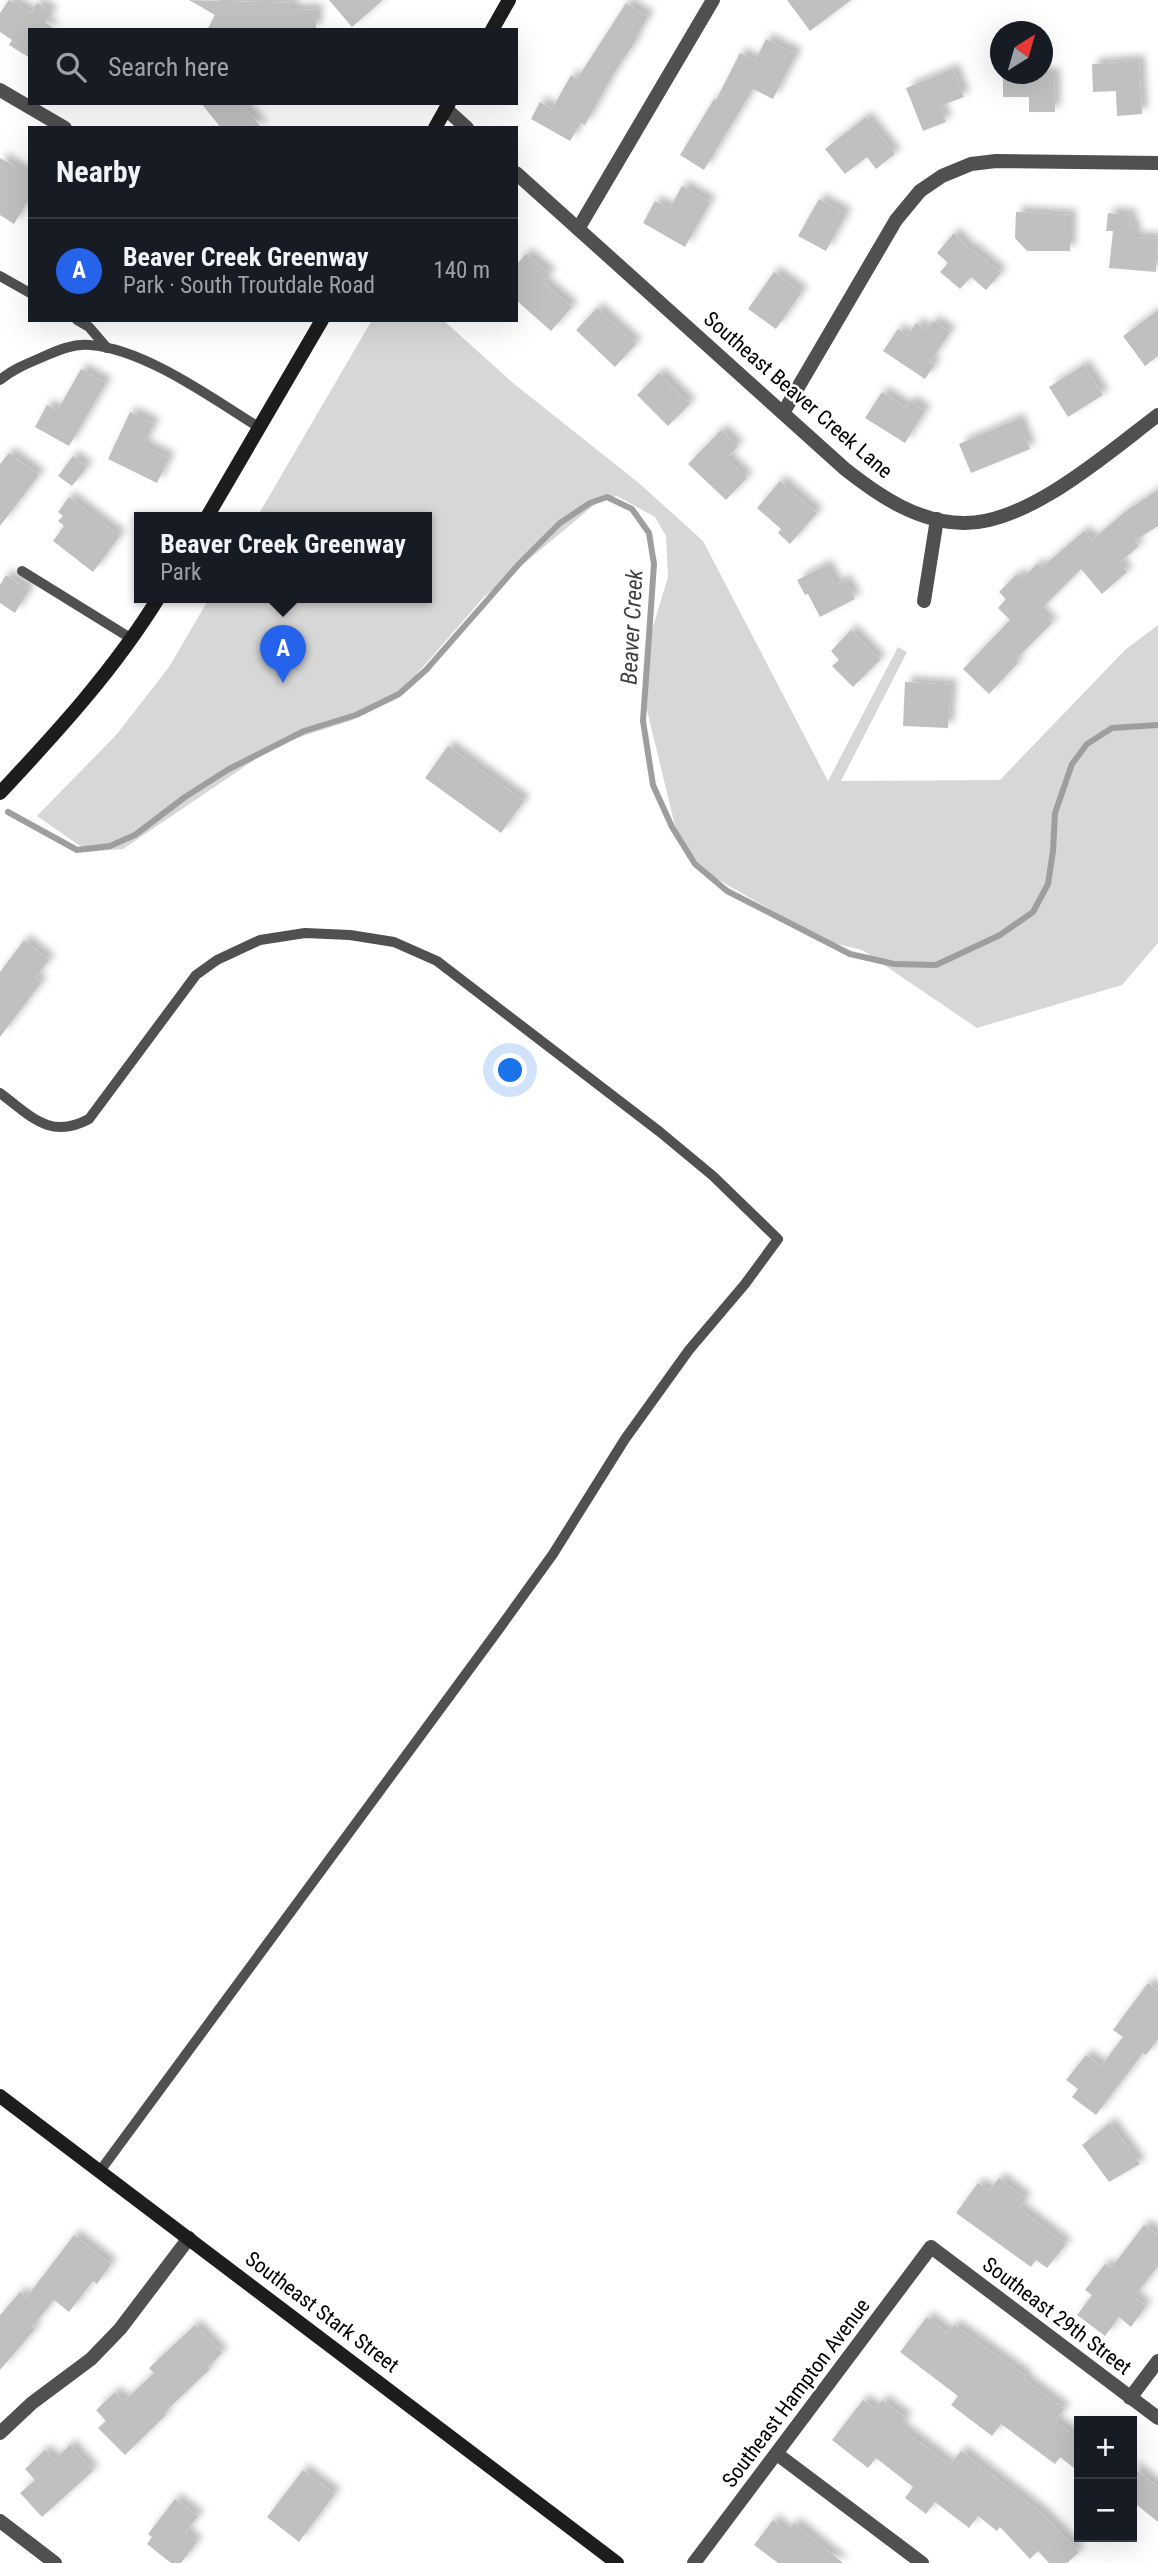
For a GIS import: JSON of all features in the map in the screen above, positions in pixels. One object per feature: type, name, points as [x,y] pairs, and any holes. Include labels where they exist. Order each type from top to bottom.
[{"type":"main road","points":[[493,28],[509,0]]},
{"type":"main road","points":[[436,126],[447,106]]},
{"type":"main road","points":[[210,512],[321,322]]},
{"type":"main road","points":[[0,793],[61,729],[132,639],[155,603]]},
{"type":"main road","name":"Southeast Stark Street","points":[[0,2096],[617,2563]]},
{"type":"street","points":[[578,229],[713,0]]},
{"type":"street","points":[[0,90],[62,126]]},
{"type":"street","points":[[447,106],[465,126]]},
{"type":"street","points":[[783,413],[896,220],[920,191],[942,176],[971,164],[996,161],[1158,163]]},
{"type":"street","name":"Southeast Beaver Creek Lane","points":[[518,175],[866,486],[907,509],[937,519],[964,523],[992,519],[1022,508],[1065,485],[1158,415]]},
{"type":"street","points":[[924,601],[937,519]]},
{"type":"street","points":[[0,2434],[32,2403],[91,2359],[140,2305],[189,2238]]},
{"type":"street","name":"Southeast 29th Street","points":[[931,2247],[1158,2418]]},
{"type":"street","name":"Southeast Hampton Avenue","points":[[695,2563],[931,2247]]},
{"type":"street","points":[[1130,2398],[1158,2361]]},
{"type":"street","points":[[776,2454],[922,2563]]},
{"type":"street","points":[[0,2521],[55,2563]]},
{"type":"lane","points":[[0,276],[28,292]]},
{"type":"lane","points":[[80,322],[89,327],[107,348]]},
{"type":"lane","points":[[0,380],[10,371],[61,349],[88,344],[132,354],[202,392],[260,428]]},
{"type":"lane","points":[[22,571],[132,639]]},
{"type":"lane","points":[[0,1093],[50,1127],[72,1128],[89,1119],[196,975],[217,960],[260,940],[305,933],[350,935],[394,942],[437,961],[497,1006],[713,1176],[778,1239],[745,1284],[689,1350],[611,1460],[553,1554],[100,2171]]},
{"type":"shaded area","points":[[371,322],[445,322],[513,383],[640,484],[703,541],[828,781],[898,647],[907,652],[841,781],[1000,780],[1125,650],[1158,625],[1158,943],[1122,985],[977,1028],[862,950],[825,941],[705,872],[677,834],[647,710],[649,640],[668,577],[666,536],[655,517],[617,496],[600,500],[484,597],[395,699],[350,721],[278,744],[123,849],[89,852],[37,816],[117,734],[169,667],[206,603],[432,603],[432,512],[260,512]]},
{"type":"building","points":[[9,0],[31,13],[37,3],[52,12],[45,22],[53,28],[28,28],[28,57],[9,45],[12,40],[0,32],[0,13]]},
{"type":"building","points":[[189,0],[292,3],[292,9],[317,10],[316,28],[208,28],[215,15]]},
{"type":"building","points":[[329,0],[383,0],[352,27]]},
{"type":"building","points":[[787,0],[851,0],[810,31]]},
{"type":"building","points":[[626,3],[648,17],[585,125],[581,123],[570,141],[531,119],[540,102],[552,109],[571,75],[577,79]]},
{"type":"building","points":[[766,39],[796,54],[773,99],[753,89],[704,170],[680,155],[714,99],[716,100],[740,53],[755,61]]},
{"type":"building","points":[[1139,61],[1142,114],[1117,116],[1116,91],[1093,92],[1092,64]]},
{"type":"building","points":[[953,69],[964,97],[940,106],[946,122],[923,131],[906,88]]},
{"type":"building","points":[[1054,74],[1055,112],[1029,112],[1029,97],[1003,97],[1003,84],[1053,84]]},
{"type":"building","points":[[203,105],[243,105],[260,126],[219,126]]},
{"type":"building","points":[[866,117],[895,154],[876,169],[867,157],[845,174],[825,149]]},
{"type":"building","points":[[0,158],[28,174],[28,200],[14,224],[0,215]]},
{"type":"building","points":[[682,186],[710,202],[685,247],[643,223],[655,201],[669,209]]},
{"type":"building","points":[[819,199],[846,214],[826,251],[798,236]]},
{"type":"building","points":[[1016,212],[1070,215],[1070,251],[1027,251],[1015,238]]},
{"type":"building","points":[[1108,213],[1131,215],[1130,224],[1135,227],[1134,237],[1158,239],[1156,272],[1109,268],[1113,231],[1106,231]]},
{"type":"building","points":[[954,233],[970,250],[1001,273],[986,290],[971,277],[960,289],[940,272],[948,263],[937,253]]},
{"type":"building","points":[[526,254],[550,274],[543,282],[572,307],[551,331],[518,302],[518,263]]},
{"type":"building","points":[[774,272],[802,292],[776,329],[748,309]]},
{"type":"building","points":[[597,308],[636,344],[615,367],[576,330]]},
{"type":"building","points":[[1158,310],[1158,356],[1145,366],[1123,336]]},
{"type":"building","points":[[933,321],[950,332],[930,362],[935,364],[925,379],[883,351],[898,329],[908,336],[916,323],[926,330]]},
{"type":"building","points":[[1084,365],[1103,395],[1068,417],[1049,387]]},
{"type":"building","points":[[81,369],[106,383],[69,446],[35,427],[47,405],[57,411]]},
{"type":"building","points":[[659,373],[690,404],[668,426],[637,395]]},
{"type":"building","points":[[882,392],[906,407],[910,401],[925,411],[905,443],[865,418]]},
{"type":"building","points":[[130,412],[154,424],[143,445],[169,458],[157,483],[108,459]]},
{"type":"building","points":[[1018,419],[1030,449],[971,473],[959,444]]},
{"type":"building","points":[[721,430],[738,446],[727,458],[747,478],[726,500],[688,464]]},
{"type":"building","points":[[9,453],[39,475],[0,526],[0,464]]},
{"type":"building","points":[[73,456],[87,467],[72,486],[58,476]]},
{"type":"building","points":[[780,481],[817,513],[790,544],[778,533],[781,529],[757,508]]},
{"type":"building","points":[[1158,490],[1158,526],[1134,541],[1139,546],[1119,563],[1127,572],[1102,594],[1081,569],[1039,611],[1052,623],[1015,660],[1018,663],[989,694],[963,669],[1010,620],[998,608],[1006,599],[999,592],[1017,574],[1022,579],[1037,564],[1041,568],[1084,531],[1092,540],[1126,511]]},
{"type":"building","points":[[69,497],[120,536],[93,572],[53,541],[64,526],[58,521],[63,516],[58,512]]},
{"type":"building","points":[[826,565],[836,585],[845,580],[855,599],[820,617],[797,580]]},
{"type":"building","points":[[6,575],[29,590],[15,613],[0,603],[0,585]]},
{"type":"building","points":[[851,630],[880,660],[853,687],[832,666],[839,660],[831,651]]},
{"type":"building","points":[[905,682],[951,685],[948,728],[903,726]]},
{"type":"building","points":[[448,746],[524,801],[501,833],[425,778]]},
{"type":"building","points":[[24,940],[49,960],[35,978],[41,983],[0,1037],[0,972]]},
{"type":"building","points":[[1148,1983],[1158,1991],[1158,2039],[1146,2055],[1143,2053],[1096,2115],[1072,2097],[1078,2089],[1066,2080],[1086,2055],[1101,2066],[1123,2037],[1113,2030]]},
{"type":"building","points":[[1110,2123],[1140,2164],[1109,2182],[1082,2145]]},
{"type":"building","points":[[999,2178],[1026,2199],[1019,2208],[1066,2244],[1047,2268],[1036,2260],[1031,2267],[956,2213],[978,2183],[989,2191]]},
{"type":"building","points":[[1144,2225],[1158,2235],[1158,2266],[1134,2297],[1146,2306],[1131,2327],[1119,2317],[1105,2336],[1077,2315],[1092,2295],[1085,2290],[1105,2264],[1111,2268]]},
{"type":"building","points":[[74,2235],[111,2264],[97,2284],[93,2281],[69,2312],[54,2300],[32,2327],[35,2329],[0,2370],[0,2315],[20,2292],[26,2298]]},
{"type":"building","points":[[927,2317],[948,2333],[954,2325],[1026,2376],[1024,2379],[1064,2409],[1055,2421],[1074,2435],[1074,2468],[1060,2457],[1055,2464],[1001,2424],[992,2436],[951,2405],[958,2396],[900,2352]]},
{"type":"building","points":[[195,2325],[222,2353],[208,2367],[210,2369],[125,2455],[98,2428],[106,2421],[96,2410],[115,2392],[124,2401],[154,2373],[149,2368]]},
{"type":"building","points":[[863,2400],[876,2409],[882,2400],[906,2418],[900,2427],[950,2465],[961,2451],[1043,2514],[1079,2552],[1067,2563],[1049,2563],[1038,2551],[1030,2559],[1000,2527],[997,2531],[978,2516],[969,2528],[935,2502],[926,2514],[905,2498],[913,2487],[876,2458],[868,2468],[832,2440]]},
{"type":"building","points":[[70,2445],[93,2471],[42,2517],[20,2493],[35,2480],[25,2469],[45,2450],[54,2460]]},
{"type":"building","points":[[303,2470],[335,2494],[299,2542],[267,2517]]},
{"type":"building","points":[[1137,2471],[1158,2487],[1158,2522],[1137,2505]]},
{"type":"building","points":[[175,2499],[198,2516],[185,2533],[197,2542],[181,2563],[171,2563],[147,2544],[152,2537],[148,2534]]},
{"type":"building","points":[[773,2520],[787,2532],[794,2523],[843,2563],[778,2563],[754,2545]]},
{"type":"waterway","name":"Beaver Creek","points":[[8,812],[77,850],[110,846],[135,835],[185,797],[229,769],[304,731],[356,715],[399,694],[426,670],[519,564],[560,523],[590,503],[607,497],[632,509],[649,533],[654,564],[643,721],[653,785],[672,827],[695,864],[727,891],[850,954],[894,964],[936,965],[1000,935],[1033,912],[1048,884],[1055,813],[1072,764],[1087,744],[1112,728],[1158,725]]},
{"type":"place","name":"Beaver Creek Greenway","points":[[283,683]]}]
